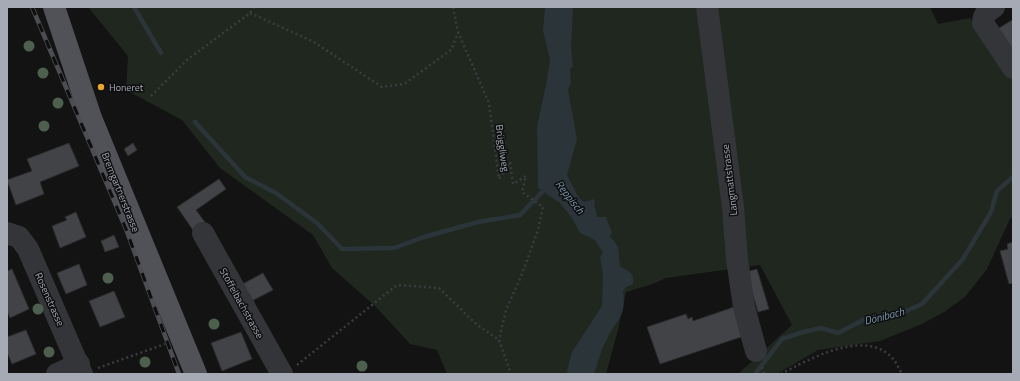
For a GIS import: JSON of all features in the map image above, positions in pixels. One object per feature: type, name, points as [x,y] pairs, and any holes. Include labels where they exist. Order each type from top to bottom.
[{"type":"main road","name":"Bremgartnerstrasse","points":[[54,7],[91,118],[173,314],[196,374]]},
{"type":"street","name":"Langmattstrasse","points":[[707,7],[733,207],[740,280],[744,307],[756,351]]},
{"type":"street","points":[[994,7],[983,17],[983,23],[1013,68]]},
{"type":"street","name":"Stoffelbachstrasse","points":[[202,232],[283,371]]},
{"type":"street","name":"Rosenstrasse","points":[[7,233],[19,237],[28,249],[81,370]]},
{"type":"street","points":[[57,374],[81,370]]},
{"type":"path","points":[[151,96],[187,60],[250,13],[254,7]]},
{"type":"path","name":"Brüggliweg","points":[[452,7],[458,32],[489,103],[499,179],[510,162],[513,184],[526,176],[522,192],[542,207],[538,230],[522,274],[506,310],[499,340]]},
{"type":"path","points":[[250,13],[314,42],[382,87],[404,84],[451,50],[458,32]]},
{"type":"path","points":[[283,371],[397,285],[439,288],[476,324],[499,340],[511,374]]},
{"type":"path","points":[[781,374],[806,361],[837,349],[866,346],[877,348],[888,353],[894,359],[902,374]]},
{"type":"path","points":[[81,370],[158,347]]},
{"type":"shaded area","points":[[88,7],[930,7],[938,24],[970,18],[1013,80],[1013,216],[1010,219],[987,269],[965,297],[944,312],[922,324],[880,341],[818,350],[777,374],[738,374],[792,325],[760,265],[666,278],[653,284],[626,292],[618,330],[606,374],[447,374],[437,350],[410,344],[376,307],[332,268],[313,235],[220,168],[182,120],[126,90],[128,56]]},
{"type":"water","name":"Reppisch","points":[[545,7],[573,7],[571,48],[573,66],[570,69],[571,83],[568,90],[577,139],[567,175],[576,193],[584,202],[593,199],[595,201],[594,207],[597,217],[606,217],[612,232],[610,237],[614,240],[619,253],[620,266],[631,273],[633,277],[633,284],[626,287],[623,291],[624,300],[622,313],[610,332],[594,374],[568,374],[567,371],[572,352],[602,306],[603,273],[600,257],[603,253],[595,240],[580,233],[572,218],[560,203],[538,188],[537,127],[550,59],[543,31]]},
{"type":"building","points":[[1013,20],[1013,54],[996,30]]},
{"type":"building","points":[[69,143],[79,166],[40,182],[44,194],[16,205],[7,180],[32,171],[27,159]]},
{"type":"building","points":[[133,143],[137,150],[128,156],[124,149]]},
{"type":"building","points":[[219,179],[226,189],[196,210],[207,225],[195,233],[177,207]]},
{"type":"building","points":[[76,212],[86,237],[60,248],[52,226],[67,220],[65,217]]},
{"type":"building","points":[[114,235],[119,247],[105,252],[101,241]]},
{"type":"building","points":[[1013,242],[1013,283],[1009,284],[1000,251],[1008,249],[1007,244]]},
{"type":"building","points":[[79,264],[87,285],[66,294],[57,273]]},
{"type":"building","points":[[12,269],[29,309],[10,318],[7,311],[7,271]]},
{"type":"building","points":[[757,269],[769,309],[758,312],[746,272]]},
{"type":"building","points":[[263,273],[273,290],[246,304],[237,287]]},
{"type":"building","points":[[114,291],[125,317],[100,327],[89,301]]},
{"type":"building","points":[[734,307],[744,336],[660,364],[647,327],[686,314],[688,319],[692,317],[693,321]]},
{"type":"building","points":[[26,330],[36,354],[12,364],[7,352],[7,337]]},
{"type":"building","points":[[241,332],[252,359],[222,371],[211,343]]},
{"type":"waterway","points":[[134,7],[161,53]]},
{"type":"waterway","points":[[195,122],[245,177],[276,193],[317,223],[342,249],[394,248],[424,237],[478,222],[520,215],[546,188]]},
{"type":"waterway","name":"Dönibach","points":[[755,374],[782,339],[821,328],[838,333],[867,318],[897,315],[922,304],[963,259],[991,212],[997,191],[1013,177]]},
{"type":"railway","points":[[32,7],[126,229],[179,374]]},
{"type":"place","name":"Honeret","points":[[101,87]]}]
